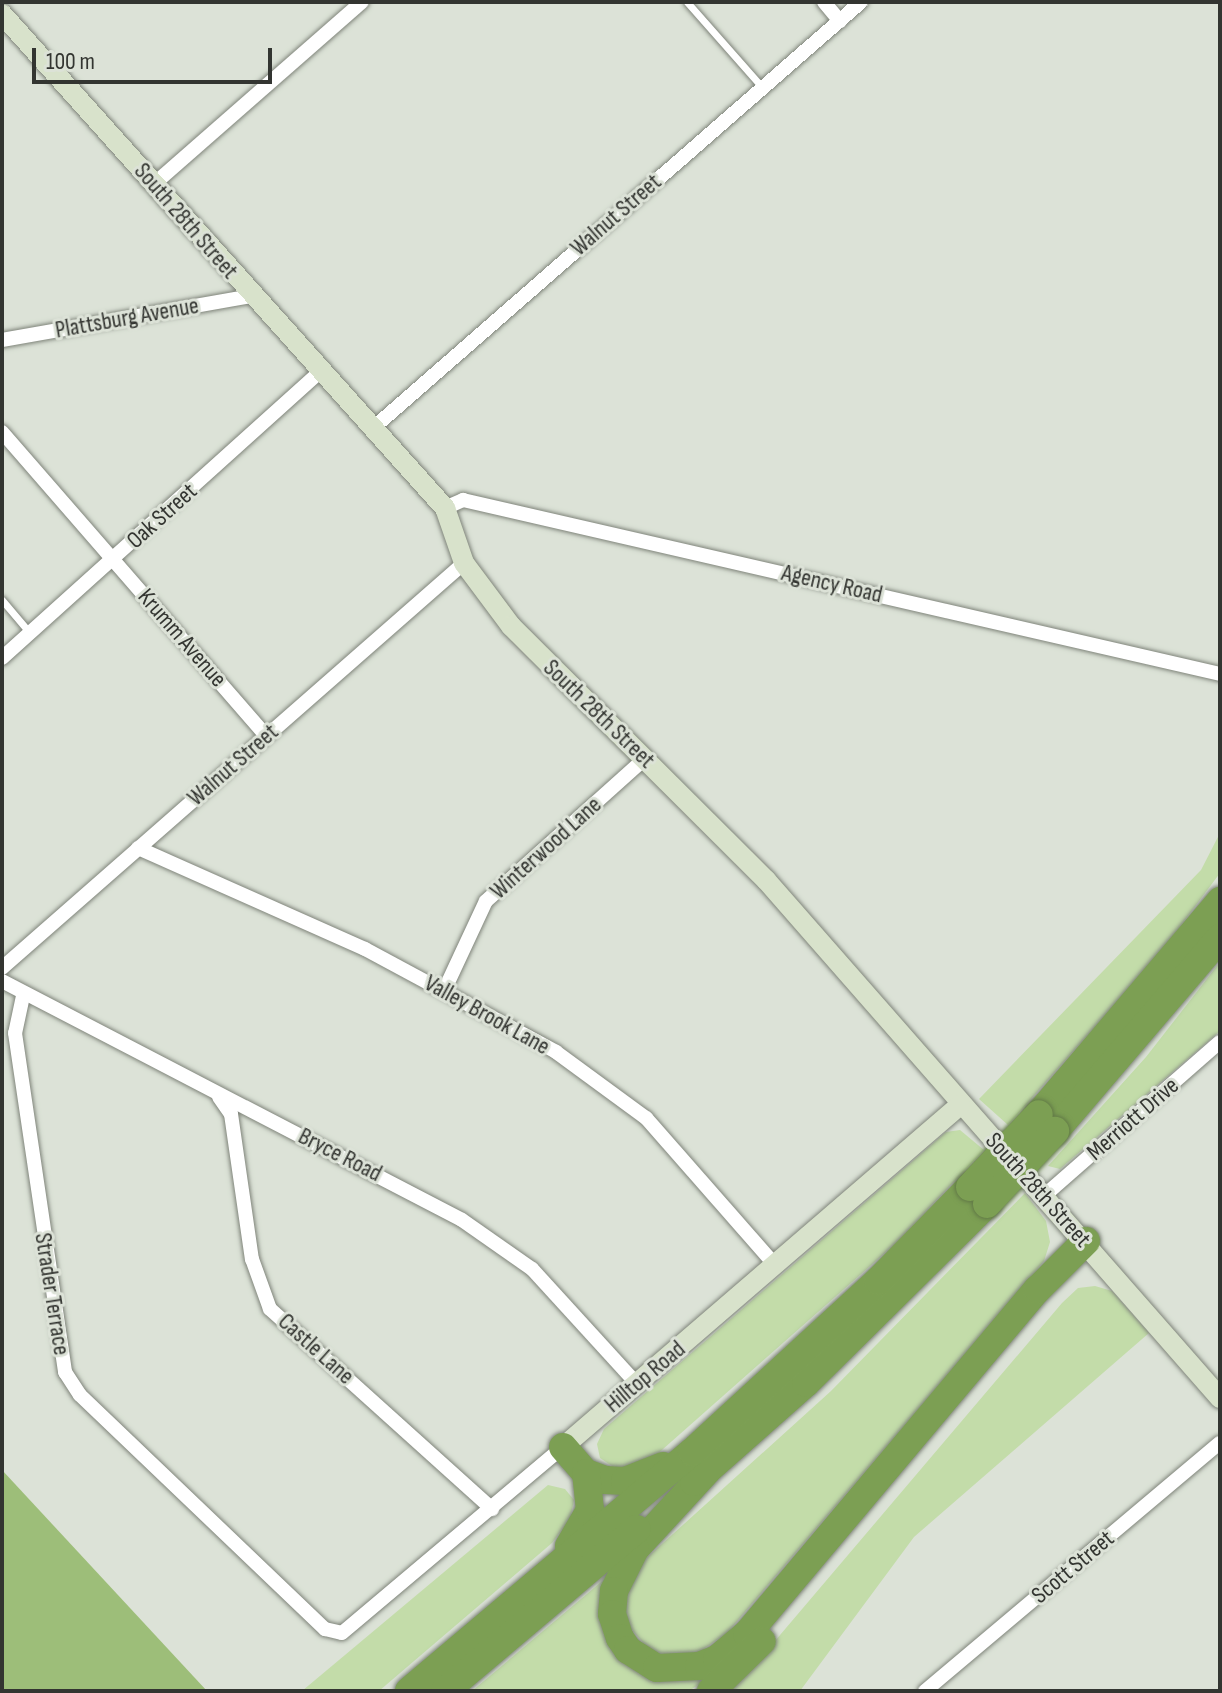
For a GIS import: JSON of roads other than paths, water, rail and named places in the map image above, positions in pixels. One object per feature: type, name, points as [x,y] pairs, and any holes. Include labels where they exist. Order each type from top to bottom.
[{"type":"highway","points":[[1047,1123],[1220,901]]},
{"type":"highway","points":[[445,1691],[700,1461],[867,1291],[979,1196],[1220,938]]},
{"type":"highway","points":[[700,1461],[635,1549],[614,1591],[612,1614],[620,1638],[628,1650],[657,1668],[699,1666],[717,1659],[747,1634],[1038,1289],[1092,1248]]},
{"type":"highway","points":[[711,1691],[773,1629],[1092,1248]]},
{"type":"highway","points":[[547,1575],[590,1510],[586,1473],[563,1447]]},
{"type":"highway","points":[[586,1473],[625,1481],[700,1461]]},
{"type":"highway","points":[[409,1691],[547,1575],[700,1461]]},
{"type":"street","points":[[154,184],[362,2]]},
{"type":"street","points":[[824,2],[840,21]]},
{"type":"street","name":"Walnut Street","points":[[372,429],[861,2]]},
{"type":"street","name":"South 28th Street","points":[[2,14],[445,508],[464,563],[511,626],[766,880],[960,1105],[1092,1248],[1220,1398]]},
{"type":"street","name":"Plattsburg Avenue","points":[[2,340],[252,296]]},
{"type":"street","name":"Oak Street","points":[[2,658],[114,561],[320,372]]},
{"type":"street","name":"Krumm Avenue","points":[[2,432],[266,736]]},
{"type":"street","name":"Agency Road","points":[[445,508],[463,500],[478,503],[1220,674]]},
{"type":"street","name":"Walnut Street","points":[[2,968],[464,563]]},
{"type":"street","name":"Winterwood Lane","points":[[444,991],[486,901],[644,759]]},
{"type":"street","name":"Valley Brook Lane","points":[[138,848],[365,949],[556,1052],[646,1118],[775,1265]]},
{"type":"street","name":"Bryce Road","points":[[2,981],[23,996],[462,1220],[532,1269],[637,1384]]},
{"type":"street","name":"Strader Terrace","points":[[23,996],[15,1033],[65,1372],[80,1395],[325,1629]]},
{"type":"street","name":"Merriott Drive","points":[[1045,1195],[1220,1042]]},
{"type":"street","name":"Castle Lane","points":[[217,1093],[231,1114],[252,1259],[270,1309],[492,1509]]},
{"type":"street","name":"Hilltop Road","points":[[325,1629],[342,1633],[492,1509],[960,1105]]},
{"type":"street","name":"Scott Street","points":[[925,1691],[1220,1443]]},
{"type":"lane","points":[[687,2],[762,87]]},
{"type":"lane","points":[[2,600],[31,634]]}]
